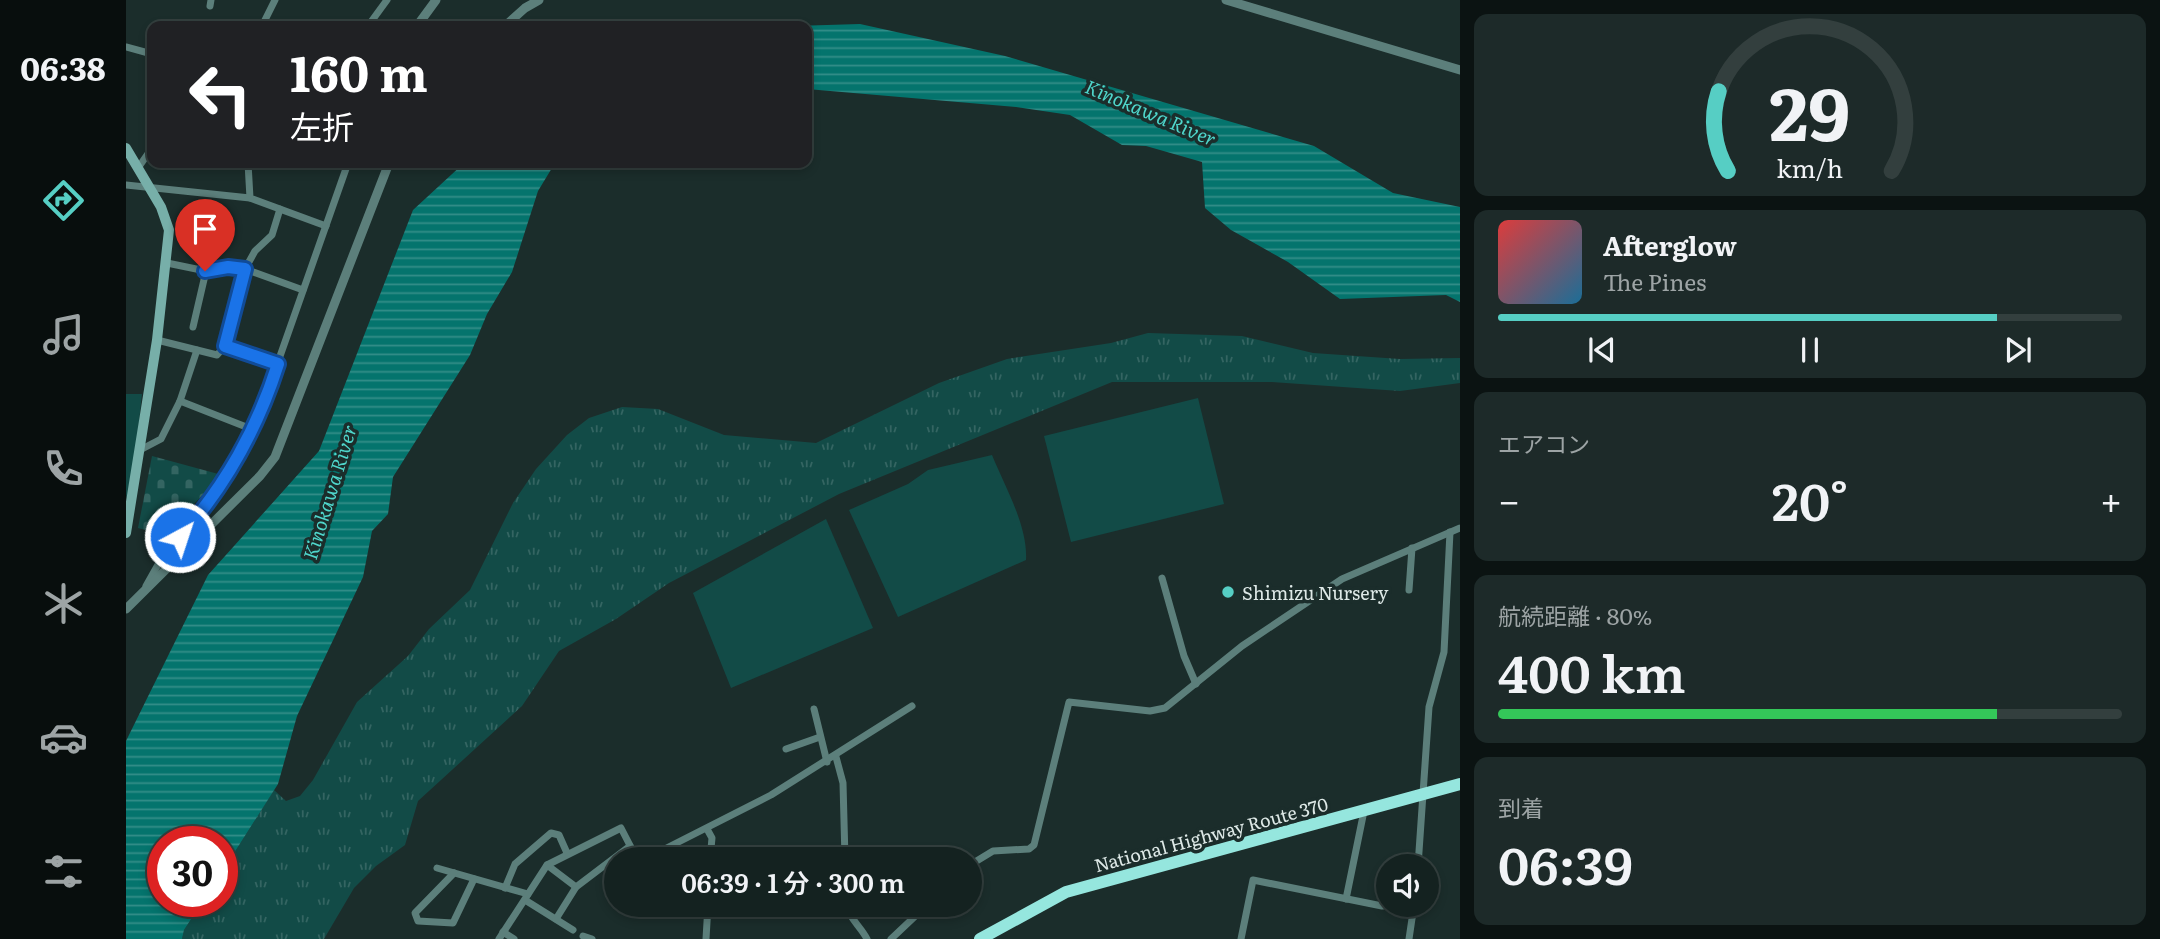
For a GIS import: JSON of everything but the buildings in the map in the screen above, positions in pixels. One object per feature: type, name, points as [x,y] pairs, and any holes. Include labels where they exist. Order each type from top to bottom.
[{"type":"highway","name":"National Highway Route 370","points":[[981,939],[1066,892],[1460,784]]},
{"type":"main road","points":[[126,148],[150,187],[169,230],[157,340],[126,533]]},
{"type":"street","points":[[264,21],[275,0]]},
{"type":"street","points":[[372,21],[387,0]]},
{"type":"street","points":[[421,21],[436,0]]},
{"type":"street","points":[[511,21],[539,0]]},
{"type":"street","points":[[1226,0],[1460,70]]},
{"type":"street","points":[[126,47],[147,53]]},
{"type":"street","points":[[138,168],[147,155]]},
{"type":"street","points":[[248,168],[250,198]]},
{"type":"street","points":[[143,593],[155,567],[228,474],[254,430],[346,168]]},
{"type":"street","points":[[126,610],[275,457],[387,168]]},
{"type":"street","points":[[126,185],[250,198],[326,226]]},
{"type":"street","points":[[157,340],[217,355],[225,346],[245,269],[255,251],[272,235],[280,209]]},
{"type":"street","points":[[167,263],[205,271],[228,267],[245,269],[303,290]]},
{"type":"street","points":[[193,327],[205,271]]},
{"type":"street","points":[[225,346],[278,364]]},
{"type":"street","points":[[140,450],[160,439],[180,401],[197,350]]},
{"type":"street","points":[[180,401],[254,430]]},
{"type":"street","points":[[982,858],[993,851],[1029,849],[1034,845],[1069,702],[1158,711],[1242,646],[1342,579],[1460,528]]},
{"type":"street","points":[[1419,854],[1429,707],[1444,652],[1450,532]]},
{"type":"street","points":[[1409,590],[1412,548]]},
{"type":"street","points":[[1163,578],[1184,656],[1196,684]]},
{"type":"street","points":[[670,847],[708,829],[836,757],[912,706]]},
{"type":"street","points":[[814,709],[827,762]]},
{"type":"street","points":[[786,749],[820,737]]},
{"type":"street","points":[[836,757],[843,783],[845,847]]},
{"type":"street","points":[[1346,899],[1364,810]]},
{"type":"street","points":[[514,939],[501,935],[547,864],[621,828],[630,846],[576,887],[556,919]]},
{"type":"street","points":[[708,829],[712,838],[711,847]]},
{"type":"street","points":[[505,888],[515,864],[551,833],[559,835],[567,853]]},
{"type":"street","points":[[547,864],[576,887]]},
{"type":"street","points":[[437,868],[527,897],[573,930]]},
{"type":"street","points":[[454,873],[415,913],[418,921],[453,923],[474,879]]},
{"type":"street","points":[[1241,939],[1253,880],[1376,905]]},
{"type":"street","points":[[706,939],[707,917]]},
{"type":"street","points":[[851,917],[859,924],[867,939]]},
{"type":"street","points":[[891,939],[914,917]]},
{"type":"street","points":[[1409,939],[1412,917]]},
{"type":"street","points":[[583,936],[592,939]]},
{"type":"green space","points":[[1148,333],[1242,336],[1313,353],[1400,359],[1460,358],[1460,383],[1400,391],[1272,382],[1112,382],[839,494],[669,583],[616,619],[559,651],[522,706],[418,801],[405,845],[376,866],[354,888],[324,939],[182,939],[193,917],[238,917],[238,847],[274,790],[286,801],[300,796],[313,780],[357,702],[408,656],[429,629],[470,590],[513,503],[536,469],[567,435],[589,418],[622,407],[658,409],[724,435],[816,443],[939,383],[1007,359],[1111,343]]},
{"type":"green space","points":[[126,394],[142,394],[133,478],[126,498]]},
{"type":"green space","points":[[1198,398],[1224,504],[1071,542],[1044,436]]},
{"type":"green space","points":[[992,455],[1020,520],[1026,560],[898,617],[849,510],[908,484],[928,470]]},
{"type":"green space","points":[[152,456],[222,475],[164,535],[138,528]]},
{"type":"green space","points":[[826,519],[873,628],[731,688],[693,593]]},
{"type":"water","name":"Kinokawa River","points":[[860,24],[1005,56],[1314,146],[1393,193],[1460,207],[1460,302],[1446,295],[1340,299],[1288,262],[1231,230],[1205,208],[1202,162],[1146,146],[1122,145],[1070,115],[1016,107],[812,89],[812,25]]},
{"type":"water","name":"Kinokawa River","points":[[459,168],[552,168],[538,191],[512,272],[487,314],[470,355],[393,477],[388,514],[372,531],[363,577],[297,716],[278,784],[238,847],[238,826],[147,826],[147,917],[193,917],[182,939],[126,939],[126,741],[208,575],[319,451],[413,210]]},
{"type":"place","name":"Shimizu Nursery","points":[[1228,592]]},
{"type":"route","points":[[180,537],[212,497],[246,446],[265,405],[278,364],[225,346],[245,269],[228,267],[205,271]]}]
